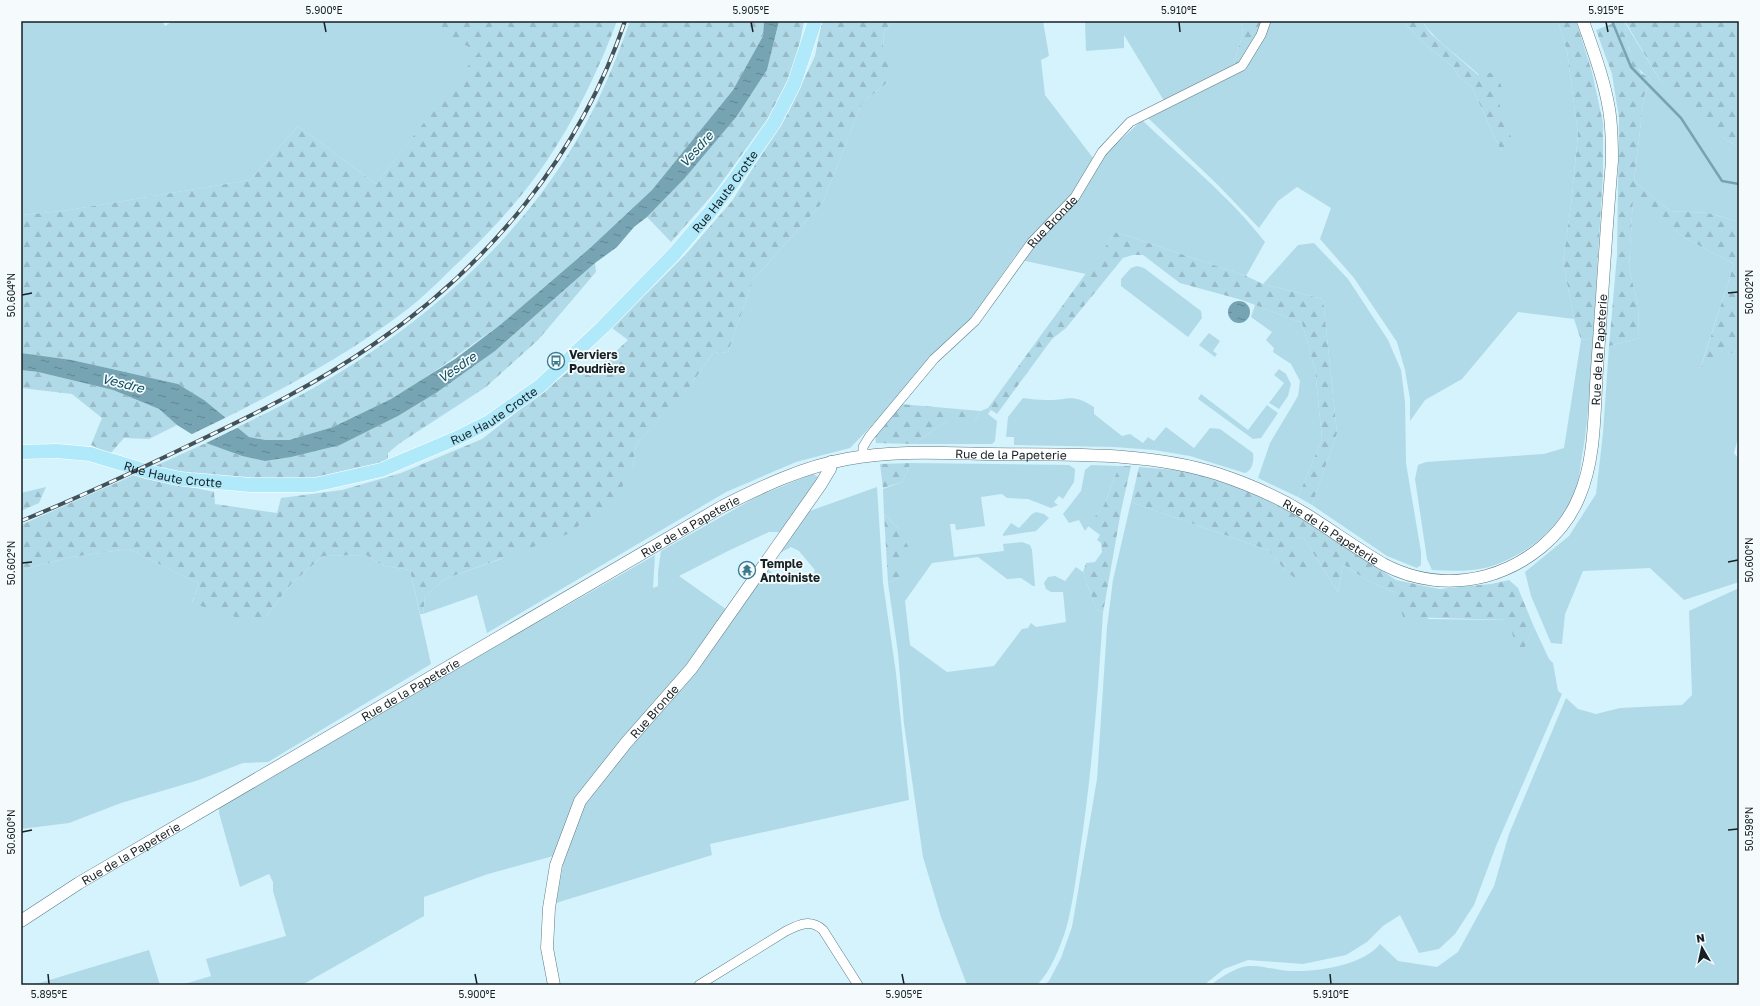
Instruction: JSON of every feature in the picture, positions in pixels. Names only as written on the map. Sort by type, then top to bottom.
[{"type":"main road","name":"Rue Haute Crotte","points":[[21,452],[57,451],[90,454],[149,472],[181,479],[251,485],[314,485],[381,470],[457,438],[489,422],[540,386],[604,327],[675,253],[734,182],[774,123],[794,84],[808,48],[816,21]]},
{"type":"main road","name":"Rue de la Papeterie","points":[[21,921],[54,898],[86,879],[723,506],[762,486],[804,470],[831,462],[863,456],[914,453],[1080,455],[1164,461],[1219,474],[1276,498],[1304,513],[1383,564],[1396,571],[1410,575],[1439,581],[1466,580],[1492,574],[1526,559],[1548,542],[1574,508],[1585,481],[1592,436],[1612,161],[1612,136],[1609,110],[1602,79],[1583,21]]},
{"type":"main road","name":"Rue Bronde","points":[[554,985],[547,948],[549,908],[556,865],[580,801],[626,743],[692,669],[821,484],[830,469],[831,462]]},
{"type":"street","name":"Rue Bronde","points":[[863,456],[863,447],[869,437],[934,359],[975,321],[1032,242],[1075,197],[1106,147],[1130,122],[1242,66],[1261,35],[1266,21]]},
{"type":"street","points":[[699,985],[800,923],[810,923],[823,930],[858,985]]},
{"type":"green space","points":[[21,21],[162,21],[165,26],[173,21],[428,21],[426,25],[480,52],[376,184],[298,126],[250,180],[63,211],[21,215]]},
{"type":"green space","points":[[428,21],[617,21],[608,45],[586,93],[546,162],[508,211],[482,239],[409,308],[343,354],[320,368],[225,418],[204,400],[178,384],[72,360],[21,353],[21,215],[63,211],[250,180],[298,126],[376,184],[479,52],[425,25]]},
{"type":"green space","points":[[630,21],[764,21],[763,36],[733,90],[652,190],[590,248],[500,325],[425,378],[391,399],[333,427],[289,440],[266,440],[249,437],[237,427],[289,402],[339,373],[388,341],[434,305],[477,266],[517,224],[552,178],[583,129],[609,76]]},
{"type":"green space","points":[[779,21],[804,21],[795,68],[772,113],[714,193],[671,242],[647,217],[685,178],[737,116],[767,70]]},
{"type":"green space","points":[[822,21],[893,21],[884,31],[883,48],[894,58],[889,81],[862,103],[823,202],[753,280],[728,352],[713,353],[690,386],[636,444],[633,468],[617,496],[568,534],[445,579],[425,596],[423,614],[420,614],[410,570],[384,566],[366,555],[323,556],[292,583],[266,616],[251,622],[192,603],[199,584],[129,549],[72,557],[21,570],[21,525],[134,475],[214,492],[215,504],[277,513],[281,498],[342,490],[401,473],[482,439],[578,364],[590,376],[628,340],[612,328],[686,254],[732,201],[788,113],[815,56]]},
{"type":"green space","points":[[893,21],[1043,21],[1049,56],[1041,60],[1045,95],[1093,158],[1071,197],[1015,256],[974,315],[940,348],[882,415],[850,448],[796,462],[726,492],[487,633],[477,595],[423,614],[425,596],[445,579],[501,559],[633,468],[636,444],[692,383],[713,353],[728,352],[753,280],[823,202],[862,103],[889,81],[883,48],[884,31]]},
{"type":"green space","points":[[1085,21],[1241,21],[1243,33],[1234,63],[1237,66],[1166,104],[1124,35],[1124,48],[1086,51]]},
{"type":"green space","points":[[1241,21],[1262,21],[1260,29],[1237,66],[1234,63],[1243,33]]},
{"type":"green space","points":[[1269,21],[1403,21],[1419,39],[1453,67],[1459,77],[1472,87],[1501,151],[1513,145],[1500,108],[1491,90],[1478,74],[1434,36],[1422,21],[1558,21],[1567,51],[1578,134],[1571,205],[1563,262],[1574,319],[1518,312],[1462,379],[1425,400],[1410,421],[1410,399],[1405,370],[1397,342],[1354,278],[1320,239],[1331,208],[1297,187],[1278,201],[1259,228],[1219,186],[1148,118],[1245,68]]},
{"type":"green space","points":[[1403,21],[1422,21],[1431,34],[1478,75],[1496,72],[1505,96],[1498,100],[1514,146],[1501,151],[1472,87],[1459,77],[1453,67],[1419,39]]},
{"type":"green space","points":[[1558,21],[1576,21],[1592,72],[1603,123],[1603,174],[1593,338],[1581,340],[1574,319],[1563,262],[1571,205],[1578,134],[1567,51]]},
{"type":"green space","points":[[1619,21],[1624,21],[1629,50],[1641,73],[1651,79],[1644,96],[1634,181],[1670,211],[1708,213],[1739,222],[1739,349],[1700,370],[1734,264],[1685,238],[1633,199],[1629,268],[1638,305],[1639,338],[1609,346],[1617,255],[1619,118],[1612,74],[1596,30]]},
{"type":"green space","points":[[1624,21],[1659,79],[1727,141],[1739,146],[1739,222],[1708,213],[1670,211],[1634,181],[1644,96],[1651,79],[1638,67],[1634,61],[1628,46]]},
{"type":"green space","points":[[1625,21],[1739,21],[1739,146],[1727,141],[1659,79]]},
{"type":"green space","points":[[1142,120],[1222,194],[1265,242],[1246,276],[1116,232],[1086,274],[1021,260],[1098,161]]},
{"type":"green space","points":[[1633,198],[1685,238],[1734,264],[1700,369],[1739,349],[1739,434],[1734,453],[1739,459],[1739,582],[1684,600],[1650,568],[1583,571],[1565,614],[1562,644],[1551,643],[1531,596],[1525,572],[1569,536],[1596,494],[1603,433],[1609,346],[1639,338],[1638,305],[1629,268]]},
{"type":"green space","points":[[1116,232],[1246,276],[1263,284],[1323,299],[1337,433],[1312,505],[1298,497],[1322,439],[1315,369],[1302,323],[1242,300],[1180,283],[1143,255],[1133,255],[1123,258],[1066,328],[1052,339],[997,414],[988,408]]},
{"type":"green space","points":[[1314,243],[1348,279],[1388,340],[1401,370],[1405,402],[1406,463],[1421,552],[1421,565],[1417,568],[1387,556],[1312,505],[1337,433],[1323,299],[1263,284],[1298,245]]},
{"type":"green space","points":[[595,263],[596,272],[538,340],[486,387],[400,443],[388,453],[388,461],[313,478],[264,479],[190,473],[153,467],[206,443],[242,456],[340,445],[398,416],[436,393],[495,351]]},
{"type":"green space","points":[[1137,266],[1144,268],[1201,311],[1202,318],[1188,337],[1121,286],[1121,279],[1131,268]]},
{"type":"green space","points":[[1255,305],[1302,323],[1315,369],[1322,439],[1298,497],[1258,478],[1270,443],[1298,396],[1300,381],[1291,364],[1273,352],[1274,348],[1266,340],[1272,332],[1251,317]]},
{"type":"green space","points":[[1209,333],[1220,341],[1213,351],[1217,354],[1215,357],[1199,345]]},
{"type":"green space","points":[[1593,338],[1588,416],[1584,447],[1576,489],[1562,516],[1542,538],[1517,555],[1503,562],[1475,570],[1432,570],[1427,559],[1415,479],[1418,465],[1426,462],[1544,454],[1564,448],[1581,340]]},
{"type":"green space","points":[[1279,369],[1286,374],[1291,384],[1288,396],[1279,409],[1269,403],[1284,383],[1274,375]]},
{"type":"green space","points":[[21,370],[38,372],[113,390],[159,409],[177,425],[149,439],[124,438],[110,454],[91,445],[102,418],[72,394],[21,388]]},
{"type":"green space","points":[[1201,394],[1248,430],[1267,405],[1278,413],[1261,438],[1253,439],[1198,399]]},
{"type":"green space","points":[[1023,398],[1054,400],[1075,398],[1086,402],[1094,407],[1094,414],[1122,436],[1130,434],[1143,443],[1148,437],[1154,441],[1166,427],[1194,448],[1210,428],[1220,429],[1253,453],[1252,464],[1250,470],[1245,473],[1190,456],[1154,450],[1114,447],[1014,445],[1014,437],[1006,437],[1008,417]]},
{"type":"green space","points":[[900,404],[981,411],[974,421],[947,421],[913,444],[876,443],[875,432]]},
{"type":"green space","points":[[988,408],[991,410],[988,414],[997,421],[995,441],[992,444],[913,444],[947,421],[974,421],[981,411]]},
{"type":"green space","points":[[911,463],[1069,465],[1075,469],[1074,482],[1063,499],[1059,496],[1054,502],[1058,505],[1051,508],[1028,499],[1007,498],[1002,494],[981,497],[985,526],[956,530],[955,524],[950,524],[954,557],[1004,551],[1003,544],[1022,542],[1030,545],[1032,550],[1035,586],[1021,578],[1007,579],[978,557],[932,563],[905,601],[910,645],[947,672],[994,666],[1022,629],[1028,628],[1031,623],[1036,627],[1066,622],[1063,592],[1051,592],[1046,589],[1044,583],[1048,577],[1055,576],[1065,581],[1076,567],[1083,572],[1096,609],[1103,613],[1091,762],[1072,900],[1066,929],[1058,951],[1047,973],[1037,985],[967,985],[941,917],[923,857],[904,724],[898,653],[888,583],[900,577],[899,529],[884,514],[883,489],[902,482]]},
{"type":"green space","points":[[911,463],[902,482],[883,488],[880,464]]},
{"type":"green space","points":[[1091,465],[1119,466],[1104,505],[1085,531],[1079,520],[1069,523],[1063,514],[1081,491],[1085,470]]},
{"type":"green space","points":[[1119,466],[1131,466],[1121,511],[1103,613],[1096,609],[1083,572],[1086,563],[1095,562],[1102,552],[1101,543],[1097,540],[1100,535],[1088,526],[1104,505]]},
{"type":"green space","points":[[1139,467],[1189,471],[1247,490],[1304,518],[1396,580],[1439,589],[1491,584],[1509,580],[1518,588],[1534,627],[1519,660],[1509,620],[1403,617],[1396,593],[1368,581],[1343,564],[1338,592],[1303,537],[1296,539],[1313,572],[1295,578],[1285,570],[1268,550],[1131,502]]},
{"type":"green space","points":[[813,474],[820,478],[784,532],[769,532],[679,576],[730,612],[589,785],[557,855],[488,874],[424,897],[424,916],[302,985],[181,985],[211,976],[206,959],[286,936],[273,891],[273,882],[269,874],[240,887],[219,813],[219,807],[655,555],[653,588],[658,586],[661,551],[758,496]]},
{"type":"green space","points":[[46,487],[39,503],[21,511],[21,493]]},
{"type":"green space","points":[[877,487],[883,583],[896,673],[909,800],[710,844],[712,855],[556,903],[568,838],[584,806],[768,568],[779,582],[791,585],[804,584],[812,578],[815,570],[799,551],[791,547],[782,552],[779,550],[804,513]]},
{"type":"green space","points":[[1131,502],[1268,550],[1285,570],[1295,539],[1303,537],[1338,592],[1343,564],[1368,581],[1396,593],[1429,619],[1510,620],[1519,659],[1534,627],[1549,659],[1553,663],[1558,691],[1562,694],[1496,846],[1474,905],[1455,934],[1439,949],[1419,953],[1400,915],[1383,926],[1367,942],[1346,955],[1303,964],[1248,960],[1224,969],[1204,985],[1044,985],[1049,981],[1061,958],[1072,927],[1097,779],[1107,627],[1113,580]]},
{"type":"green space","points":[[1036,512],[1044,514],[1049,518],[1036,531],[1003,536],[1011,523],[1019,528],[1032,514]]},
{"type":"green space","points":[[884,514],[899,529],[910,550],[900,577],[888,583]]},
{"type":"green space","points":[[129,549],[199,584],[192,602],[266,616],[292,583],[323,556],[366,555],[384,566],[410,570],[431,664],[268,762],[243,763],[199,780],[121,803],[69,823],[21,829],[21,570],[72,557]]},
{"type":"green space","points":[[1739,588],[1739,985],[1211,985],[1229,973],[1245,967],[1254,966],[1286,971],[1302,971],[1339,966],[1363,957],[1373,951],[1380,944],[1398,961],[1437,967],[1458,952],[1494,886],[1509,834],[1566,698],[1578,709],[1596,714],[1620,708],[1682,705],[1692,695],[1689,611]]},
{"type":"green space","points":[[149,950],[160,985],[33,985]]},
{"type":"water","name":"Vesdre","points":[[764,21],[779,21],[767,70],[737,116],[685,178],[647,217],[634,227],[617,247],[595,263],[495,351],[436,393],[398,416],[340,445],[291,457],[265,461],[242,456],[206,443],[177,425],[159,409],[113,390],[38,372],[21,370],[21,353],[72,360],[178,384],[204,400],[249,437],[266,440],[289,440],[333,427],[391,399],[455,359],[500,325],[590,248],[652,190],[733,90],[763,36]]},
{"type":"water","points":[[1239,301],[1247,304],[1250,312],[1247,320],[1239,323],[1231,320],[1228,312],[1231,304]]},
{"type":"pier","points":[[227,417],[239,427],[204,444],[190,435]]},
{"type":"waterway","points":[[1612,21],[1631,67],[1681,118],[1722,181],[1739,184]]},
{"type":"railway","points":[[21,521],[131,473],[287,397],[353,358],[416,313],[456,279],[492,242],[526,203],[557,161],[583,116],[606,70],[625,21]]},
{"type":"place","name":"Verviers Poudrière","points":[[556,361]]},
{"type":"place","name":"Temple Antoiniste","points":[[747,570]]}]
